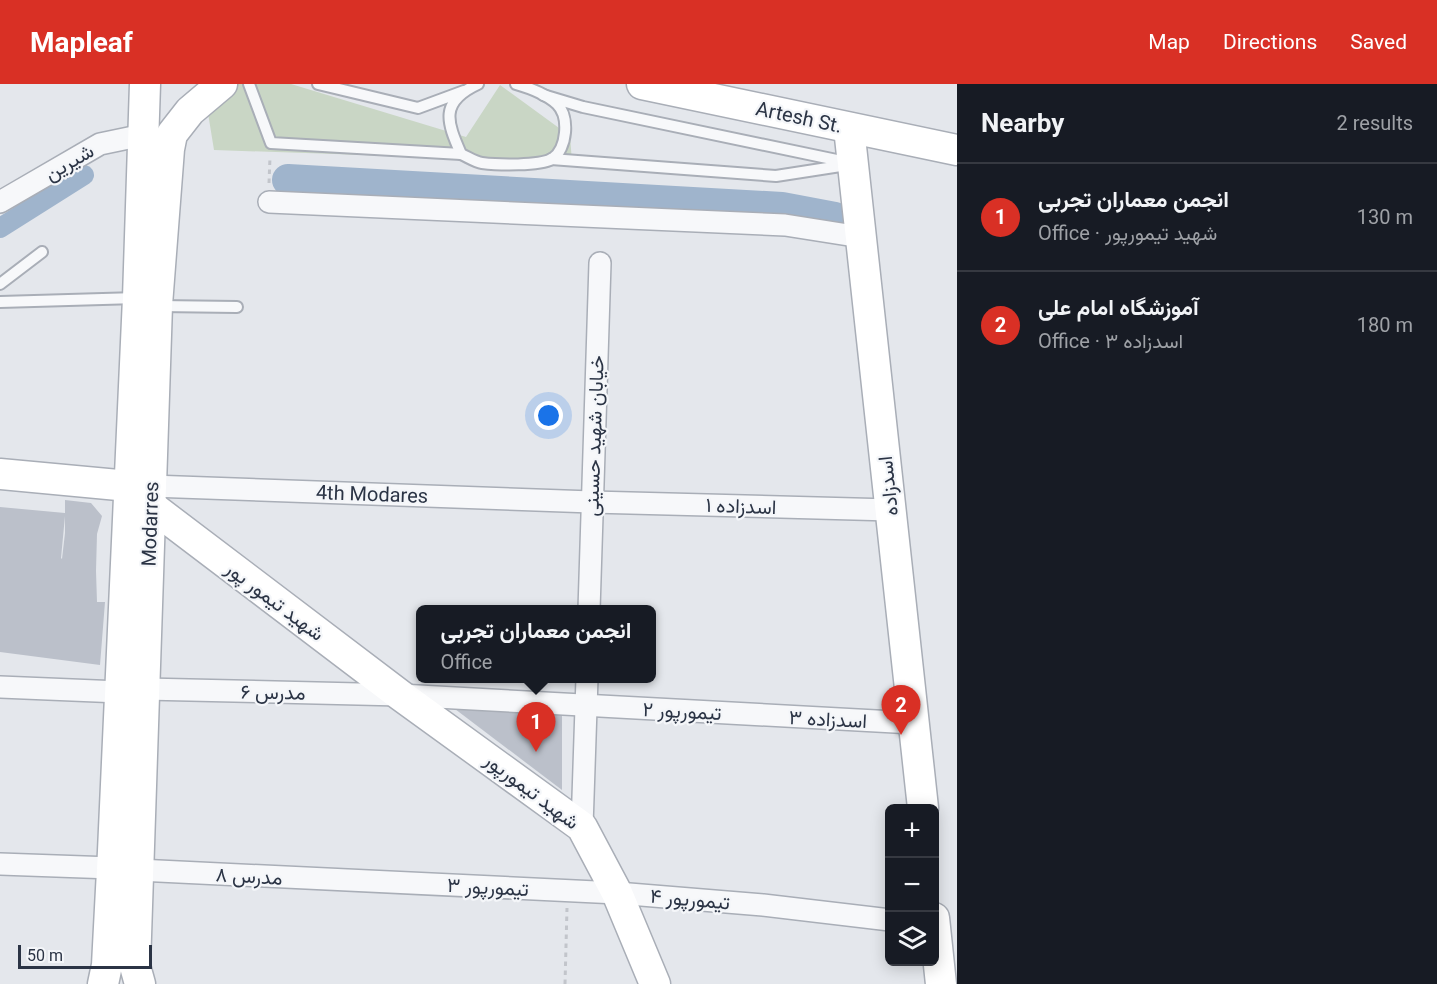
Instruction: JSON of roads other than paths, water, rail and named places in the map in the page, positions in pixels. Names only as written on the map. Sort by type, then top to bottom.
[{"type":"street","name":"Modarres","points":[[140,984],[135,966],[125,869],[132,690],[144,493],[148,302],[143,135],[145,84]]},
{"type":"street","name":"Modarres","points":[[148,302],[172,134],[190,111],[222,84]]},
{"type":"street","name":"Artesh St.","points":[[642,84],[957,150]]},
{"type":"street","name":"اسدزاده","points":[[849,128],[923,804]]},
{"type":"street","name":"شیرین","points":[[0,202],[100,144],[143,135]]},
{"type":"street","points":[[269,202],[785,225],[861,237]]},
{"type":"street","name":"خیابان شهید حسینی","points":[[589,605],[600,263]]},
{"type":"street","points":[[0,474],[144,493]]},
{"type":"street","name":"4th Modares","points":[[144,493],[592,502]]},
{"type":"street","name":"شهید تیمور پور","points":[[144,493],[400,695]]},
{"type":"street","name":"اسدزاده ۱","points":[[592,502],[891,510]]},
{"type":"street","points":[[582,827],[587,683]]},
{"type":"street","name":"مدرس ۶","points":[[0,687],[400,695],[586,705]]},
{"type":"street","name":"شهید تیمورپور","points":[[400,695],[582,827],[618,893],[655,984]]},
{"type":"street","name":"تیمورپور ۲","points":[[586,705],[742,714]]},
{"type":"street","name":"اسدزاده ۳","points":[[742,714],[913,723]]},
{"type":"street","name":"مدرس ۸","points":[[0,864],[359,881]]},
{"type":"street","name":"Modarres","points":[[104,984],[125,869]]},
{"type":"street","name":"تیمورپور ۳","points":[[359,881],[618,893]]},
{"type":"street","name":"تیمورپور ۴","points":[[618,893],[762,905],[885,919]]},
{"type":"street","points":[[939,959],[942,984]]},
{"type":"lane","points":[[249,84],[270,143],[461,154],[481,163],[522,165],[551,159],[776,176],[854,164]]},
{"type":"lane","points":[[318,84],[418,108],[478,84]]},
{"type":"lane","points":[[516,84],[543,95],[559,106],[564,118],[565,140],[562,148],[551,159]]},
{"type":"lane","points":[[461,154],[448,125],[450,110],[464,91]]},
{"type":"lane","points":[[543,95],[583,107],[854,164]]},
{"type":"lane","points":[[0,284],[42,252]]},
{"type":"lane","points":[[0,302],[148,302],[237,307]]},
{"type":"waterway","points":[[0,228],[84,175]]},
{"type":"waterway","points":[[288,180],[782,208],[835,218]]},
{"type":"place","name":"آموزشگاه امام علی","points":[[901,735]]},
{"type":"place","name":"انجمن معماران تجربی","points":[[536,752]]}]
